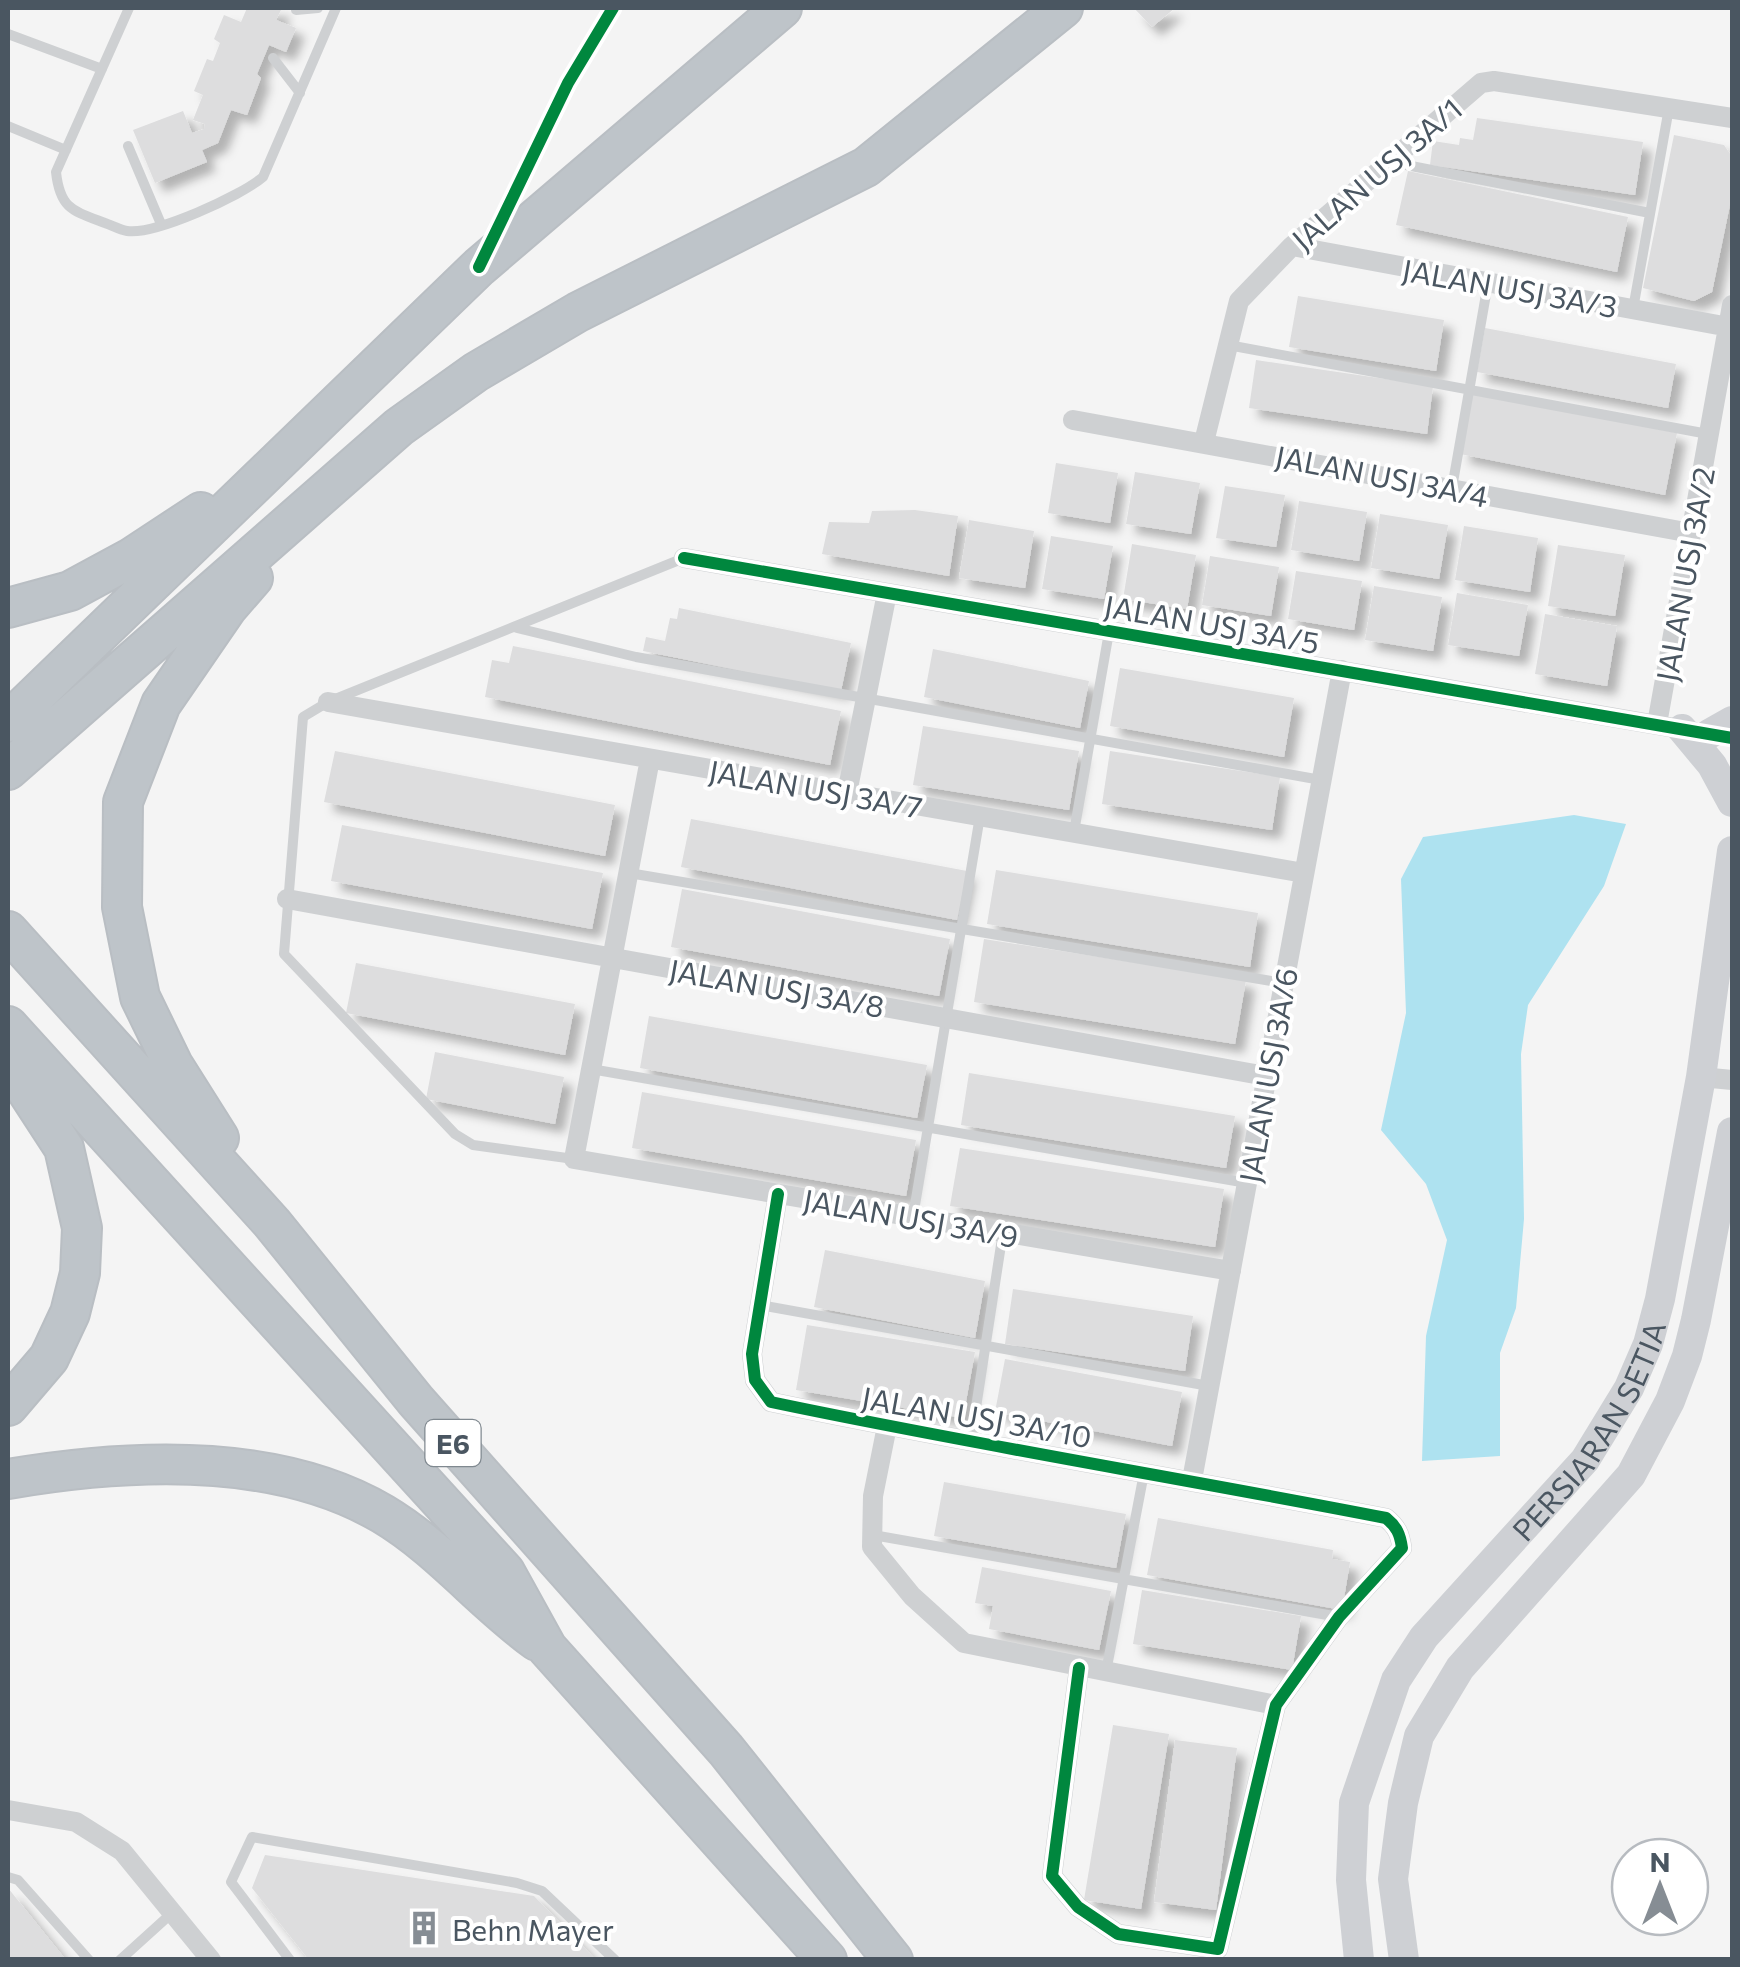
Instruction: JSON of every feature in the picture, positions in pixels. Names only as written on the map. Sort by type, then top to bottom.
[{"type":"highway","points":[[8,722],[479,267],[782,8]]},
{"type":"highway","points":[[8,770],[398,427],[476,372],[578,312],[866,167],[1062,8]]},
{"type":"highway","points":[[8,608],[70,591],[131,558],[292,448]]},
{"type":"highway","points":[[272,1224],[173,1065],[140,997],[122,907],[123,802],[161,704],[227,608],[327,487]]},
{"type":"highway","name":"E6","points":[[8,932],[272,1224],[416,1402],[726,1750],[893,1960]]},
{"type":"highway","name":"E6","points":[[8,1026],[506,1572],[547,1648],[827,1960]]},
{"type":"highway","points":[[8,1062],[64,1148],[82,1228],[80,1273],[70,1314],[49,1358],[8,1406]]},
{"type":"highway","points":[[8,1478],[67,1469],[208,1466],[263,1470],[314,1483],[382,1514],[437,1554],[506,1618],[547,1648]]},
{"type":"main road","points":[[1702,729],[1712,765],[1732,802]]},
{"type":"main road","name":"PERSIARAN SETIA","points":[[1359,1960],[1351,1880],[1354,1802],[1396,1680],[1424,1638],[1585,1460],[1629,1388],[1648,1344],[1702,1078],[1732,852]]},
{"type":"main road","name":"PERSIARAN SETIA","points":[[1404,1960],[1393,1880],[1402,1803],[1418,1736],[1460,1668],[1631,1475],[1670,1401],[1687,1356],[1732,1146]]},
{"type":"street","name":"JALAN USJ 3A/1","points":[[1204,442],[1239,301],[1292,246],[1481,82],[1494,80],[1732,118]]},
{"type":"street","name":"JALAN USJ 3A/3","points":[[1292,246],[1728,327]]},
{"type":"street","name":"JALAN USJ 3A/2","points":[[1702,729],[1691,533],[1732,305]]},
{"type":"street","name":"JALAN USJ 3A/4","points":[[1073,420],[1691,533]]},
{"type":"street","name":"JALAN USJ 3A/5","points":[[684,558],[1702,729]]},
{"type":"street","points":[[847,793],[887,593]]},
{"type":"street","name":"JALAN USJ 3A/6","points":[[1192,1480],[1342,670]]},
{"type":"street","name":"JALAN USJ 3A/7","points":[[328,702],[1304,873]]},
{"type":"street","points":[[574,1160],[650,759]]},
{"type":"street","name":"JALAN USJ 3A/8","points":[[287,899],[1266,1076]]},
{"type":"street","points":[[1702,1078],[1732,1080]]},
{"type":"street","name":"JALAN USJ 3A/9","points":[[574,1160],[1230,1271]]},
{"type":"street","name":"JALAN USJ 3A/10","points":[[778,1194],[752,1354],[754,1380],[770,1402],[1386,1518],[1396,1526],[1402,1548],[1339,1617]]},
{"type":"street","points":[[887,1426],[873,1496],[872,1547],[912,1596],[964,1643],[1276,1705]]},
{"type":"street","points":[[1079,1668],[1052,1876],[1078,1907],[1118,1934],[1218,1949],[1276,1705],[1339,1617]]},
{"type":"street","points":[[8,1810],[76,1822],[122,1851],[211,1960]]},
{"type":"lane","points":[[130,8],[56,172],[58,193],[71,210],[128,232],[222,203],[263,177],[336,8]]},
{"type":"lane","points":[[296,10],[318,8]]},
{"type":"lane","points":[[8,34],[102,69]]},
{"type":"lane","points":[[273,58],[300,93]]},
{"type":"lane","points":[[1633,310],[1669,108]]},
{"type":"lane","points":[[8,126],[66,150]]},
{"type":"lane","points":[[128,146],[160,224]]},
{"type":"lane","points":[[1388,161],[1650,214]]},
{"type":"lane","points":[[1452,488],[1488,283]]},
{"type":"lane","points":[[1227,345],[1709,434]]},
{"type":"lane","points":[[287,899],[302,718],[328,702],[684,558]]},
{"type":"lane","points":[[514,628],[636,656],[1321,780]]},
{"type":"lane","points":[[1074,833],[1109,631]]},
{"type":"lane","points":[[913,1217],[980,816]]},
{"type":"lane","points":[[628,873],[1284,983]]},
{"type":"lane","name":"JALAN USJ 3A/9","points":[[287,899],[284,954],[436,1116],[473,1145],[574,1160]]},
{"type":"lane","points":[[591,1070],[1247,1183]]},
{"type":"lane","points":[[971,1440],[1003,1232]]},
{"type":"lane","points":[[760,1305],[1210,1386]]},
{"type":"lane","points":[[1106,1672],[1145,1472]]},
{"type":"lane","points":[[872,1534],[1339,1617]]},
{"type":"lane","points":[[290,1960],[230,1882],[252,1836],[517,1882],[542,1891],[614,1960]]},
{"type":"lane","points":[[8,1877],[18,1880],[89,1960]]},
{"type":"lane","points":[[120,1960],[174,1911]]},
{"type":"water","points":[[1574,815],[1626,824],[1604,886],[1528,1005],[1521,1054],[1524,1219],[1516,1308],[1500,1353],[1500,1456],[1422,1461],[1426,1336],[1447,1240],[1426,1184],[1381,1130],[1406,1013],[1401,879],[1423,837]]},
{"type":"building","points":[[247,8],[282,8],[276,20],[296,28],[286,52],[269,45],[247,115],[231,110],[218,143],[202,150],[207,162],[155,183],[133,130],[183,111],[192,133],[204,129],[205,124],[193,120],[203,95],[194,91],[207,59],[213,61],[220,43],[214,39],[224,15],[241,22]]},
{"type":"building","points":[[1134,8],[1175,8],[1152,27]]},
{"type":"building","points":[[1477,118],[1643,142],[1635,195],[1430,165],[1433,141],[1459,145],[1460,138],[1473,140]]},
{"type":"building","points":[[1674,135],[1724,145],[1732,157],[1732,195],[1712,292],[1694,301],[1643,288]]},
{"type":"building","points":[[1408,171],[1628,217],[1617,272],[1396,225]]},
{"type":"building","points":[[1298,296],[1444,320],[1436,371],[1289,347]]},
{"type":"building","points":[[1485,328],[1676,364],[1668,408],[1477,372]]},
{"type":"building","points":[[1256,360],[1433,386],[1427,434],[1249,408]]},
{"type":"building","points":[[1472,393],[1677,433],[1665,495],[1460,454]]},
{"type":"building","points":[[1056,463],[1118,473],[1110,523],[1048,513]]},
{"type":"building","points":[[1135,472],[1200,483],[1191,534],[1126,524]]},
{"type":"building","points":[[1225,486],[1285,495],[1276,547],[1216,538]]},
{"type":"building","points":[[1299,501],[1367,512],[1359,561],[1291,550]]},
{"type":"building","points":[[915,510],[958,516],[949,576],[822,554],[829,522],[869,523],[872,511]]},
{"type":"building","points":[[1380,514],[1448,525],[1439,579],[1371,568]]},
{"type":"building","points":[[969,520],[1034,531],[1025,588],[959,578]]},
{"type":"building","points":[[1464,526],[1538,538],[1530,592],[1455,580]]},
{"type":"building","points":[[1051,536],[1113,546],[1104,599],[1042,589]]},
{"type":"building","points":[[1132,544],[1196,555],[1187,609],[1123,599]]},
{"type":"building","points":[[1558,545],[1625,555],[1615,616],[1548,606]]},
{"type":"building","points":[[1210,556],[1279,567],[1271,616],[1202,605]]},
{"type":"building","points":[[1296,571],[1362,581],[1354,630],[1288,619]]},
{"type":"building","points":[[1374,586],[1442,597],[1433,651],[1365,640]]},
{"type":"building","points":[[1457,593],[1528,605],[1519,656],[1448,645]]},
{"type":"building","points":[[679,608],[851,643],[841,691],[643,651],[646,637],[665,641],[670,618],[677,619]]},
{"type":"building","points":[[1545,614],[1617,626],[1607,686],[1535,674]]},
{"type":"building","points":[[513,646],[841,711],[830,765],[485,697],[492,660],[509,663]]},
{"type":"building","points":[[933,649],[1089,681],[1080,728],[924,697]]},
{"type":"building","points":[[1120,668],[1294,698],[1284,757],[1110,726]]},
{"type":"building","points":[[923,726],[1079,751],[1069,810],[913,785]]},
{"type":"building","points":[[335,751],[615,805],[605,856],[324,802]]},
{"type":"building","points":[[1110,751],[1280,777],[1272,830],[1102,804]]},
{"type":"building","points":[[691,819],[967,871],[957,920],[681,867]]},
{"type":"building","points":[[342,825],[603,873],[592,929],[331,881]]},
{"type":"building","points":[[996,870],[1258,913],[1250,967],[987,924]]},
{"type":"building","points":[[682,889],[950,939],[939,996],[671,947]]},
{"type":"building","points":[[984,939],[1246,980],[1235,1044],[974,1002]]},
{"type":"building","points":[[356,963],[575,1004],[565,1055],[346,1013]]},
{"type":"building","points":[[649,1016],[927,1065],[917,1118],[640,1068]]},
{"type":"building","points":[[435,1052],[564,1077],[555,1124],[426,1099]]},
{"type":"building","points":[[969,1073],[1235,1116],[1226,1168],[961,1125]]},
{"type":"building","points":[[642,1092],[916,1140],[906,1196],[632,1148]]},
{"type":"building","points":[[960,1148],[1224,1189],[1215,1247],[950,1206]]},
{"type":"building","points":[[825,1250],[985,1281],[975,1338],[814,1307]]},
{"type":"building","points":[[1013,1289],[1193,1316],[1185,1371],[1005,1344]]},
{"type":"building","points":[[807,1325],[975,1352],[963,1418],[796,1390]]},
{"type":"building","points":[[1005,1359],[1182,1392],[1172,1446],[995,1412]]},
{"type":"building","points":[[944,1482],[1126,1514],[1116,1568],[934,1536]]},
{"type":"building","points":[[1158,1518],[1333,1550],[1332,1559],[1350,1562],[1342,1610],[1147,1575]]},
{"type":"building","points":[[982,1567],[1111,1591],[1099,1650],[989,1629],[993,1606],[975,1603]]},
{"type":"building","points":[[1142,1590],[1301,1616],[1292,1670],[1133,1644]]},
{"type":"building","points":[[1113,1725],[1169,1734],[1141,1909],[1084,1900]]},
{"type":"building","points":[[1175,1740],[1237,1748],[1216,1910],[1154,1902]]},
{"type":"building","name":"Behn Mayer","points":[[265,1855],[534,1896],[596,1960],[309,1960],[252,1888]]},
{"type":"building","points":[[8,1888],[66,1960],[8,1960]]},
{"type":"cycle path","points":[[479,267],[568,83],[613,8]]},
{"type":"cycle path","points":[[684,558],[1732,738]]},
{"type":"cycle path","points":[[778,1194],[752,1354],[755,1380],[771,1402],[1386,1518],[1399,1535],[1402,1548],[1339,1617],[1276,1705],[1218,1949],[1118,1934],[1078,1907],[1052,1876],[1079,1668]]},
{"type":"place","name":"Behn Mayer","points":[[424,1928]]}]
